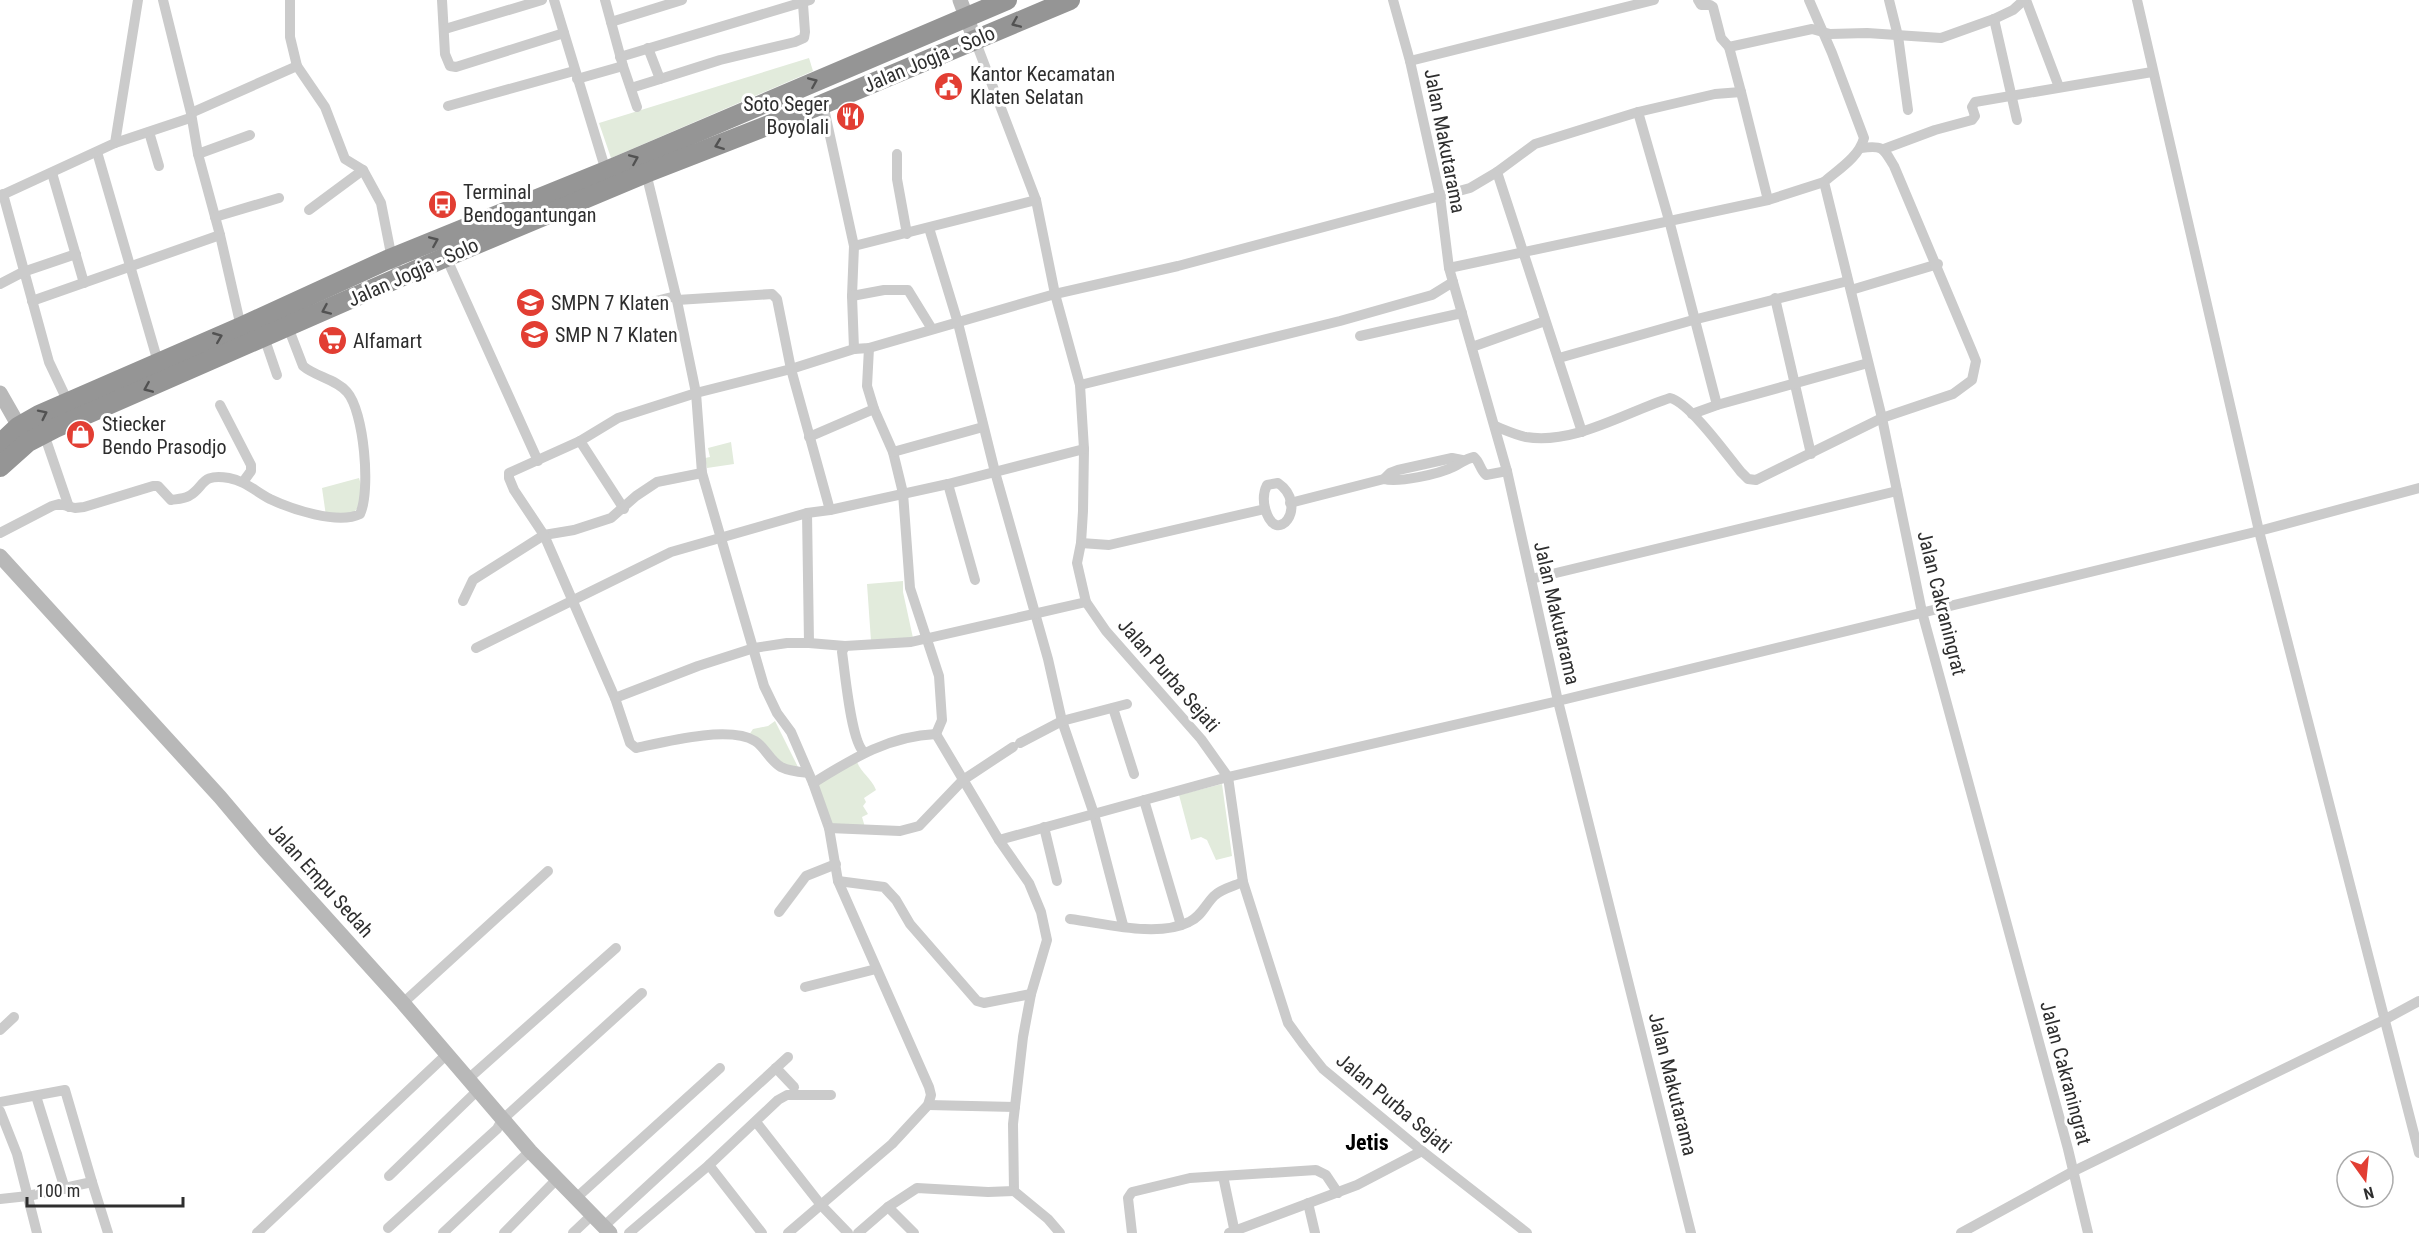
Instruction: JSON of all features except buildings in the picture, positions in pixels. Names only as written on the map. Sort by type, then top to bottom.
[{"type":"highway","name":"Jalan Jogja - Solo","points":[[0,444],[30,434],[288,327],[446,257],[481,232],[606,171],[963,8],[1007,0]]},
{"type":"highway","name":"Jalan Jogja - Solo","points":[[0,467],[30,434],[68,402],[392,259],[481,232],[646,173],[823,104],[1070,0]]},
{"type":"street","points":[[115,143],[138,0]]},
{"type":"street","points":[[163,0],[241,327]]},
{"type":"street","points":[[290,0],[291,37],[297,66],[325,107],[345,159],[363,170],[381,203],[392,259],[401,277]]},
{"type":"street","points":[[442,0],[446,62],[450,66],[456,67],[564,33]]},
{"type":"street","points":[[445,28],[542,0]]},
{"type":"street","points":[[554,0],[606,171]]},
{"type":"street","points":[[605,0],[621,62],[636,107]]},
{"type":"street","points":[[611,22],[682,0]]},
{"type":"street","name":"Jalan Makutarama","points":[[1393,0],[1410,61],[1440,196],[1449,268],[1507,471],[1558,701],[1691,1233]]},
{"type":"street","points":[[1410,61],[1654,0]]},
{"type":"street","points":[[1698,0],[1701,5],[1713,7],[1721,38],[1729,47],[1768,200]]},
{"type":"street","points":[[1449,268],[1768,200],[1824,182],[1861,148],[1864,138],[1832,52],[1821,32],[1809,0]]},
{"type":"street","points":[[1889,0],[1898,36],[1908,111]]},
{"type":"street","points":[[2006,0],[2009,12]]},
{"type":"street","points":[[1729,47],[1807,30],[1941,38],[1994,19],[2009,12],[2025,0],[2059,87]]},
{"type":"street","points":[[2137,0],[2259,531],[2419,1153]]},
{"type":"street","points":[[448,106],[621,62],[648,48],[806,2],[804,38],[631,88]]},
{"type":"street","points":[[963,8],[975,40]]},
{"type":"street","points":[[1994,19],[2017,120]]},
{"type":"street","name":"Jalan Purba Sejati","points":[[975,40],[1036,200],[1055,294],[1080,385],[1084,449],[1081,543],[1077,563],[1086,602],[1106,631],[1201,739],[1228,777],[1243,882],[1288,1023],[1323,1070],[1527,1233]]},
{"type":"street","points":[[648,48],[660,79]]},
{"type":"street","points":[[68,402],[49,362],[2,195],[115,143],[191,116],[297,66]]},
{"type":"street","points":[[1884,149],[1935,130],[1972,120],[1975,116],[1972,107],[1975,102],[2152,72]]},
{"type":"street","points":[[936,734],[920,735],[864,752],[810,778],[781,767],[753,740],[744,737],[700,735],[636,748],[630,743],[615,698],[544,536],[514,490],[509,478],[510,473],[580,441],[618,418],[696,393],[958,323],[1055,294],[1178,266],[1470,188],[1497,172],[1535,144],[1638,112],[1715,94],[1741,92]]},
{"type":"street","points":[[823,104],[860,245],[852,296],[867,386],[874,409],[893,452],[902,493],[910,588],[919,640],[939,676],[942,720],[936,734]]},
{"type":"street","points":[[1638,112],[1669,220],[1693,320],[1717,405]]},
{"type":"street","points":[[149,132],[159,166]]},
{"type":"street","points":[[198,154],[250,135]]},
{"type":"street","points":[[1495,426],[1525,437],[1542,438],[1582,432],[1670,398],[1677,400],[1692,414],[1748,479],[1756,480],[1882,418],[1953,394],[1972,380],[1976,362],[1938,264],[1894,166],[1884,149],[1878,146],[1861,148]]},
{"type":"street","points":[[97,152],[158,362]]},
{"type":"street","points":[[897,154],[897,179],[907,234]]},
{"type":"street","points":[[309,210],[363,170]]},
{"type":"street","points":[[1497,172],[1582,432]]},
{"type":"street","points":[[52,173],[84,283]]},
{"type":"street","points":[[646,173],[677,298],[696,393],[702,473],[764,686],[777,713],[791,732],[810,778],[829,828],[838,881],[931,1095],[928,1105],[884,1152],[788,1233]]},
{"type":"street","name":"Jalan Cakraningrat","points":[[1824,182],[1882,418],[1922,612],[2074,1171],[2088,1233]]},
{"type":"street","points":[[215,217],[279,198]]},
{"type":"street","points":[[860,245],[1036,200]]},
{"type":"street","points":[[929,228],[958,323],[995,472],[1036,613],[1062,721],[1094,814],[1123,925]]},
{"type":"street","points":[[32,301],[220,235]]},
{"type":"street","points":[[0,284],[23,272],[76,254]]},
{"type":"street","points":[[446,257],[538,461]]},
{"type":"street","points":[[1559,358],[1775,298],[1849,285],[1938,264]]},
{"type":"street","points":[[1080,385],[1340,321],[1432,295],[1453,282]]},
{"type":"street","points":[[852,296],[884,290],[908,290],[932,329]]},
{"type":"street","points":[[631,307],[677,298],[772,294],[777,299],[791,369],[830,510]]},
{"type":"street","points":[[1775,298],[1811,454]]},
{"type":"street","points":[[1360,336],[1462,313]]},
{"type":"street","points":[[1472,347],[1545,321]]},
{"type":"street","points":[[0,533],[59,504],[84,507],[153,486],[158,486],[171,500],[191,495],[204,480],[226,477],[243,482],[268,498],[305,511],[335,518],[351,518],[362,511],[364,499],[363,435],[355,404],[338,384],[303,366],[288,327]]},
{"type":"street","points":[[264,337],[277,375]]},
{"type":"street","points":[[1692,414],[1868,363]]},
{"type":"street","points":[[0,393],[30,434],[69,507]]},
{"type":"street","points":[[220,405],[251,465],[251,471],[243,482]]},
{"type":"street","points":[[809,437],[874,409]]},
{"type":"street","points":[[893,452],[983,427]]},
{"type":"street","points":[[580,441],[624,508]]},
{"type":"street","points":[[476,648],[671,552],[807,513],[948,484],[1084,449]]},
{"type":"street","points":[[1290,502],[1384,479],[1390,473],[1398,470],[1429,469],[1452,458],[1478,460],[1482,472],[1486,475],[1507,471]]},
{"type":"street","points":[[463,601],[473,580],[544,536],[574,530],[611,518],[636,496],[657,482],[702,473]]},
{"type":"street","points":[[1278,483],[1285,488],[1290,502],[1290,518],[1286,524],[1278,525],[1271,522],[1265,509],[1263,496],[1265,488],[1278,483]]},
{"type":"street","points":[[948,484],[975,580]]},
{"type":"street","points":[[1002,839],[1228,777],[1558,701],[2259,531],[2419,488]]},
{"type":"street","points":[[1531,579],[1897,491]]},
{"type":"street","points":[[1081,543],[1109,545],[1265,509]]},
{"type":"street","points":[[807,513],[809,643]]},
{"type":"street","name":"Jalan Empu Sedah","points":[[0,555],[220,797],[403,1003],[502,1120],[556,1180],[601,1225]]},
{"type":"street","points":[[615,698],[698,666],[754,648],[809,643],[845,646],[919,640],[1086,602]]},
{"type":"street","points":[[845,646],[842,652],[850,707],[858,747],[864,752]]},
{"type":"street","points":[[829,828],[909,830],[919,826],[963,780],[1016,745],[1062,721],[1126,704]]},
{"type":"street","points":[[1113,708],[1134,774]]},
{"type":"street","points":[[936,734],[1029,883],[1041,912],[1047,940],[1031,994],[1023,1037],[1013,1124],[1014,1191]]},
{"type":"street","points":[[1144,800],[1181,925]]},
{"type":"street","points":[[1044,827],[1057,881]]},
{"type":"street","points":[[779,912],[806,876],[836,864]]},
{"type":"street","points":[[403,1003],[548,871]]},
{"type":"street","points":[[838,881],[884,887],[896,900],[916,930],[977,1001],[984,1003],[1031,994]]},
{"type":"street","points":[[1070,919],[1161,929],[1181,925],[1190,922],[1200,914],[1219,892],[1243,882]]},
{"type":"street","points":[[389,1176],[472,1085],[616,948]]},
{"type":"street","points":[[805,987],[876,969]]},
{"type":"street","points":[[388,1228],[497,1129],[502,1120],[642,993]]},
{"type":"street","points":[[1961,1233],[2074,1171],[2419,1001]]},
{"type":"street","points":[[0,1030],[14,1017]]},
{"type":"street","points":[[257,1233],[446,1056]]},
{"type":"street","points":[[573,1233],[601,1225],[789,1057]]},
{"type":"street","points":[[576,1200],[720,1068]]},
{"type":"street","points":[[777,1068],[794,1087]]},
{"type":"street","points":[[0,1102],[65,1090],[108,1233]]},
{"type":"street","points":[[629,1233],[709,1165],[782,1097],[831,1095]]},
{"type":"street","points":[[36,1096],[65,1189]]},
{"type":"street","points":[[928,1105],[1015,1107]]},
{"type":"street","points":[[0,1111],[17,1154],[37,1233]]},
{"type":"street","points":[[756,1122],[821,1205],[848,1233]]},
{"type":"street","points":[[443,1233],[530,1151]]},
{"type":"street","points":[[1223,1176],[1233,1232],[1338,1193],[1422,1151]]},
{"type":"street","points":[[709,1165],[762,1233]]},
{"type":"street","points":[[1132,1233],[1128,1198],[1132,1192],[1190,1178],[1316,1170],[1326,1175],[1338,1193]]},
{"type":"street","points":[[504,1233],[556,1180]]},
{"type":"street","points":[[0,1199],[28,1196],[92,1182]]},
{"type":"street","points":[[858,1233],[912,1190],[1014,1191],[1048,1219],[1060,1233]]},
{"type":"street","points":[[1308,1203],[1315,1233]]},
{"type":"street","points":[[888,1207],[914,1233]]},
{"type":"green space","points":[[809,58],[813,71],[611,158],[599,123]]},
{"type":"green space","points":[[731,442],[734,464],[707,468],[705,458],[710,457],[708,448]]},
{"type":"green space","points":[[359,478],[362,501],[357,509],[347,518],[326,516],[322,488]]},
{"type":"green space","points":[[903,581],[903,592],[913,638],[871,641],[867,584]]},
{"type":"green space","points":[[775,721],[799,769],[771,763],[747,738],[753,729],[768,726]]},
{"type":"green space","points":[[856,759],[876,790],[864,798],[866,802],[863,806],[868,814],[862,817],[865,827],[831,826],[815,784]]},
{"type":"green space","points":[[1222,784],[1232,856],[1216,860],[1207,840],[1201,837],[1191,840],[1179,795]]},
{"type":"place","name":"Kantor Kecamatan Klaten Selatan","points":[[949,86]]},
{"type":"place","name":"Soto Seger Boyolali","points":[[850,116]]},
{"type":"place","name":"Terminal Bendogantungan","points":[[442,204]]},
{"type":"place","name":"SMPN 7 Klaten","points":[[530,303]]},
{"type":"place","name":"SMP N 7 Klaten","points":[[534,335]]},
{"type":"place","name":"Alfamart","points":[[332,341]]},
{"type":"place","name":"Stiecker Bendo Prasodjo","points":[[81,435]]},
{"type":"district","name":"Jetis","points":[[1367,1142]]}]
